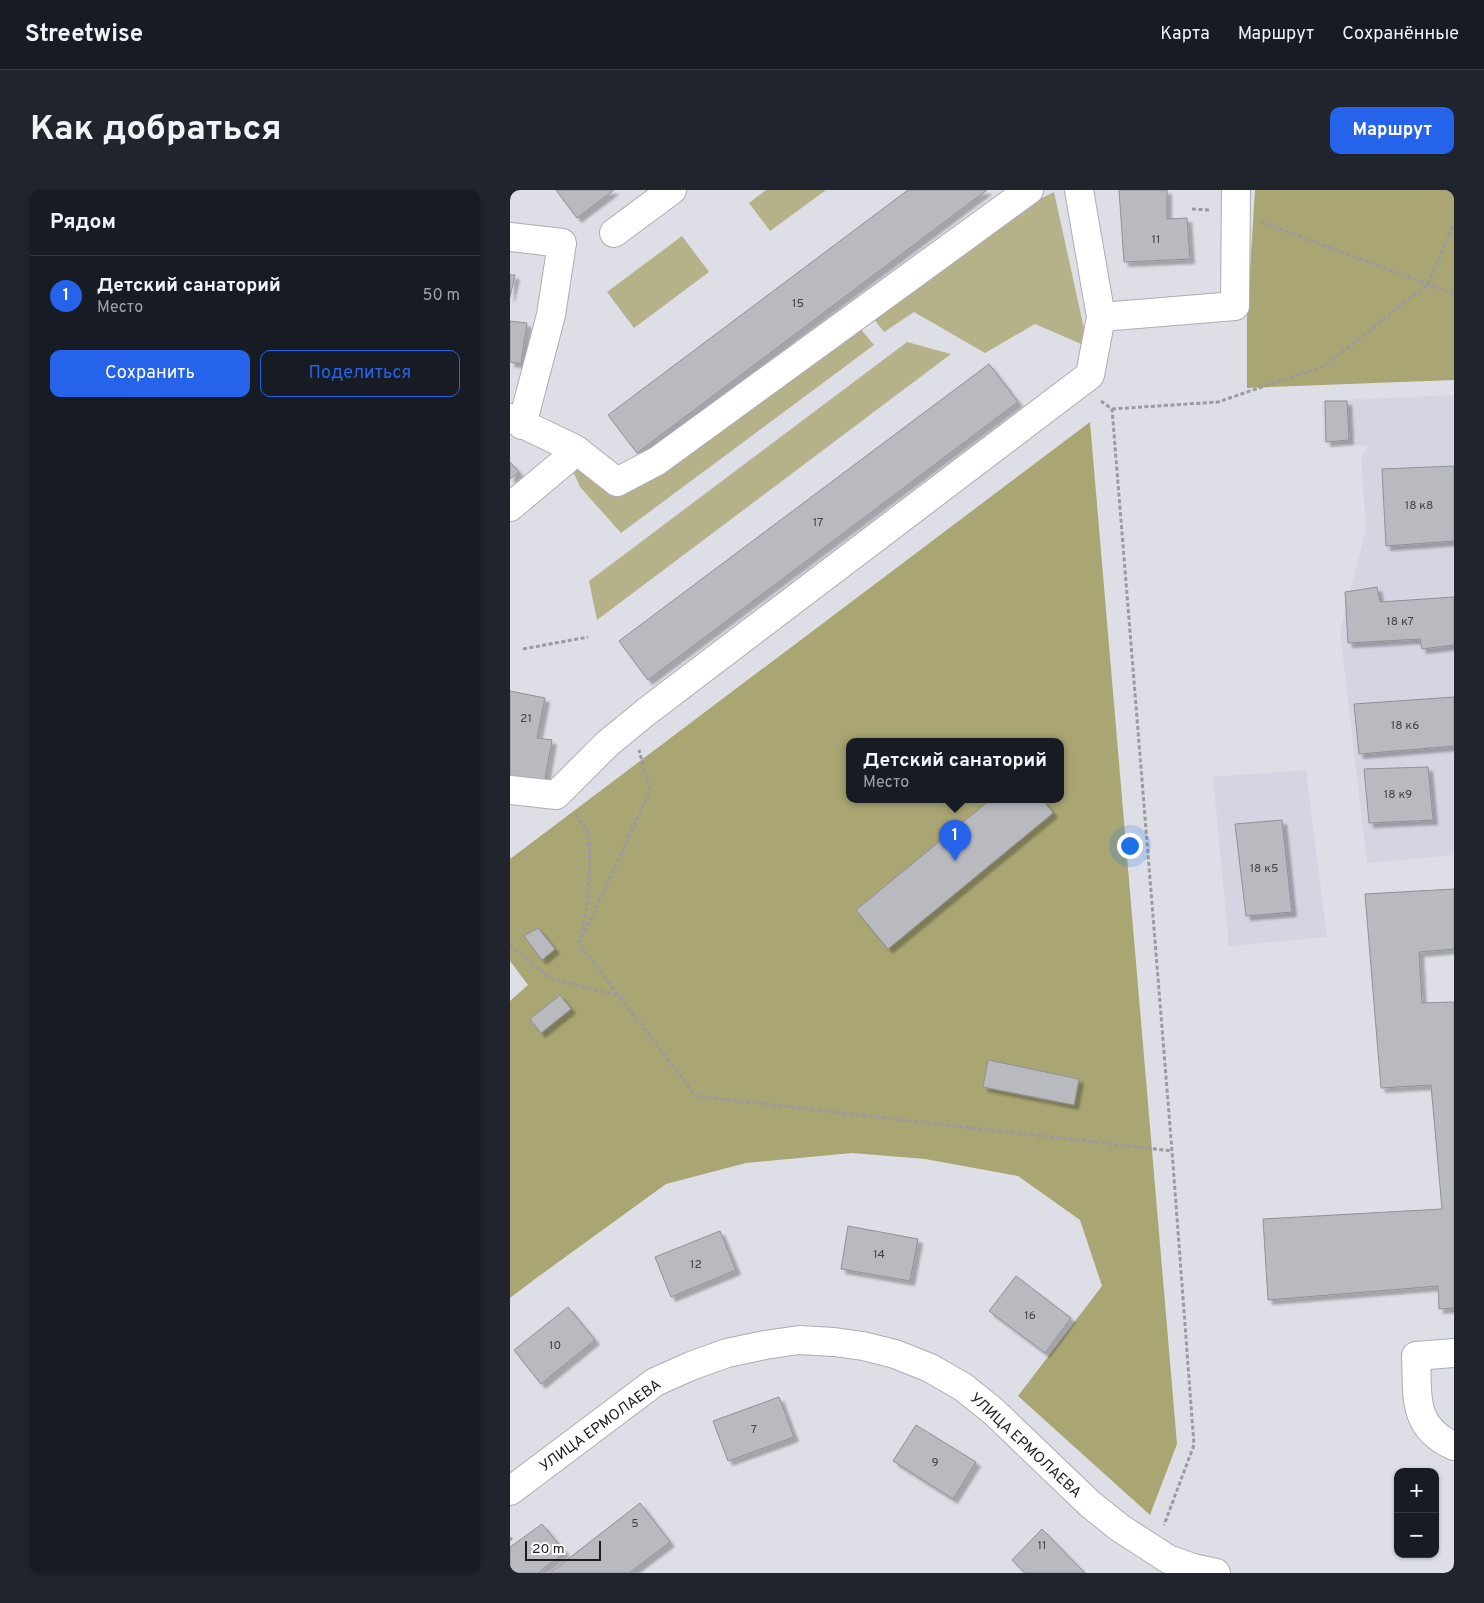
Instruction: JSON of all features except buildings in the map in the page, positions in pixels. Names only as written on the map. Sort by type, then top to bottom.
[{"type":"street","points":[[614,233],[672,190]]},
{"type":"street","points":[[510,238],[562,243],[551,315],[516,421],[575,449],[617,482],[656,461],[1029,190]]},
{"type":"street","points":[[510,790],[556,795],[607,744],[646,712],[1090,375],[1101,317],[1078,190]]},
{"type":"street","points":[[1101,317],[1235,306],[1237,201]]},
{"type":"street","points":[[510,507],[565,461],[575,449]]},
{"type":"street","name":"УЛИЦА ЕРМОЛАЕВА","points":[[510,1491],[655,1382],[727,1353],[765,1344],[799,1340],[834,1342],[863,1346],[895,1354],[930,1368],[963,1387],[993,1411],[1090,1504],[1159,1560],[1216,1573]]},
{"type":"street","points":[[1454,1353],[1416,1356],[1420,1412],[1427,1427],[1442,1440],[1454,1446]]},
{"type":"path","points":[[1192,209],[1237,201],[1454,294]]},
{"type":"path","points":[[1078,384],[1112,409],[1218,402],[1326,366],[1428,284],[1454,224]]},
{"type":"path","points":[[1112,409],[1194,1445],[1161,1534],[1159,1560]]},
{"type":"path","points":[[523,649],[588,637]]},
{"type":"path","points":[[579,944],[650,791],[638,745]]},
{"type":"path","points":[[576,814],[589,834],[590,867],[586,913],[579,944]]},
{"type":"path","points":[[579,944],[696,1096],[1172,1152]]},
{"type":"path","points":[[510,945],[550,978],[619,996]]},
{"type":"shaded area","points":[[766,190],[826,190],[770,231],[749,203]]},
{"type":"shaded area","points":[[1255,190],[1454,190],[1454,380],[1247,388],[1247,318]]},
{"type":"shaded area","points":[[1054,192],[1088,347],[1035,324],[985,353],[914,312],[884,332],[870,314],[1008,215]]},
{"type":"shaded area","points":[[682,236],[709,272],[634,328],[607,292]]},
{"type":"shaded area","points":[[855,322],[874,345],[621,533],[580,487],[570,464],[622,486]]},
{"type":"shaded area","points":[[907,342],[951,354],[597,620],[589,581]]},
{"type":"shaded area","points":[[1454,395],[1454,855],[1367,863],[1340,631],[1366,529],[1361,458],[1368,446],[1323,442],[1322,401]]},
{"type":"shaded area","points":[[1090,422],[1177,1444],[1150,1515],[1018,1396],[1102,1286],[1080,1220],[1018,1176],[925,1159],[852,1153],[746,1163],[666,1184],[510,1298],[510,1001],[528,985],[510,961],[510,859]]},
{"type":"shaded area","points":[[1306,770],[1327,937],[1229,946],[1213,777]]},
{"type":"place","name":"Детский санаторий","points":[[955,861]]}]
